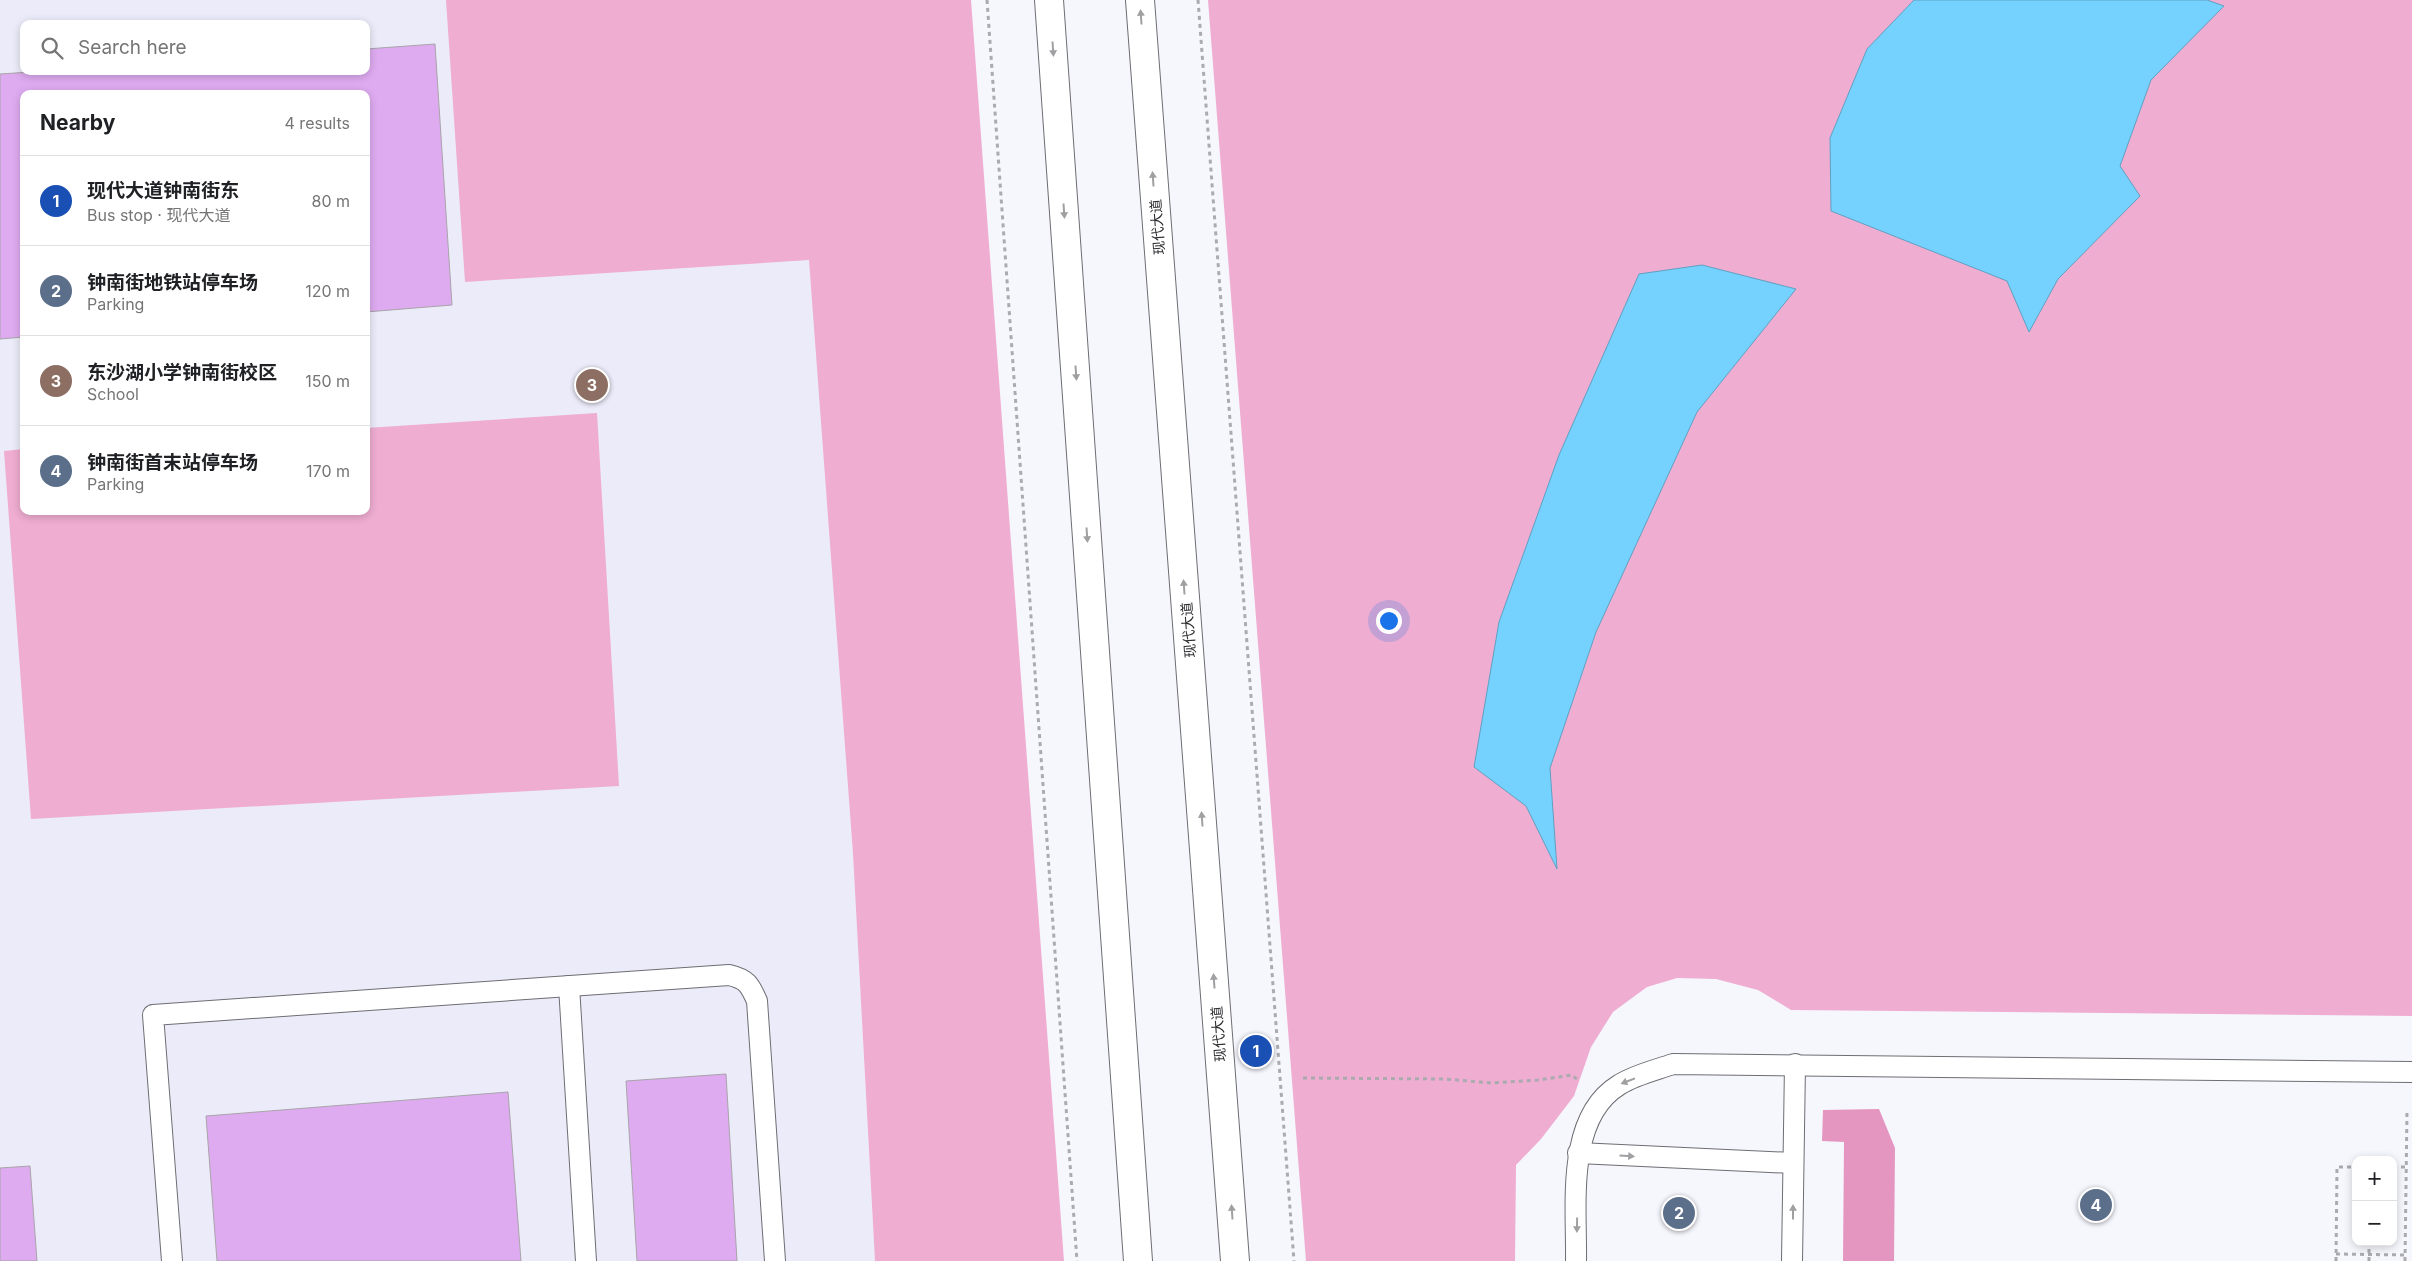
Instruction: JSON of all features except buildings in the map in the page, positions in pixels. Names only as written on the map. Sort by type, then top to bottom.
[{"type":"main road","points":[[1049,0],[1138,1261]]},
{"type":"main road","name":"现代大道","points":[[1140,0],[1235,1261]]},
{"type":"lane","points":[[172,1261],[154,1015],[729,975],[741,977],[751,987],[757,1001],[775,1261]]},
{"type":"lane","points":[[569,986],[586,1261]]},
{"type":"lane","points":[[1576,1261],[1578,1153],[1587,1123],[1603,1100],[1619,1085],[1673,1064],[2412,1072]]},
{"type":"lane","points":[[1792,1261],[1795,1064]]},
{"type":"lane","points":[[1578,1153],[1793,1163]]},
{"type":"path","points":[[987,0],[1077,1261]]},
{"type":"path","points":[[1198,0],[1294,1261]]},
{"type":"path","points":[[1303,1078],[1445,1079],[1492,1083],[1538,1080],[1572,1075],[1603,1100]]},
{"type":"path","points":[[2405,1261],[2408,1110]]},
{"type":"path","points":[[2407,1161],[2412,1161]]},
{"type":"path","points":[[2336,1261],[2337,1167],[2352,1167]]},
{"type":"path","points":[[2397,1167],[2406,1167]]},
{"type":"path","points":[[2369,1246],[2369,1261]]},
{"type":"path","points":[[2336,1254],[2405,1254]]},
{"type":"shaded area","points":[[0,0],[791,0],[853,854],[875,1261],[0,1261]]},
{"type":"shaded area","points":[[446,0],[971,0],[1064,1261],[875,1261],[853,854],[809,260],[465,282]]},
{"type":"shaded area","points":[[1208,0],[2412,0],[2412,1016],[1791,1010],[1758,990],[1716,979],[1677,978],[1647,987],[1613,1012],[1591,1047],[1574,1096],[1541,1139],[1516,1165],[1515,1261],[1306,1261]]},
{"type":"shaded area","points":[[597,413],[619,786],[31,819],[4,451],[20,449],[20,515],[370,515],[370,428]]},
{"type":"shaded area","points":[[1879,1109],[1895,1148],[1894,1261],[1843,1261],[1844,1142],[1822,1141],[1823,1110]]},
{"type":"water","points":[[1914,0],[2207,0],[2224,6],[2151,80],[2120,166],[2140,196],[2058,279],[2029,332],[2007,281],[1831,211],[1830,138],[1867,49]]},
{"type":"water","points":[[1702,265],[1796,289],[1697,412],[1596,632],[1550,768],[1557,869],[1526,806],[1474,767],[1499,622],[1559,455],[1639,274]]},
{"type":"place","name":"东沙湖小学钟南街校区","points":[[592,385]]},
{"type":"place","name":"现代大道钟南街东","points":[[1256,1051]]},
{"type":"place","name":"钟南街首末站停车场","points":[[2096,1205]]},
{"type":"place","name":"钟南街地铁站停车场","points":[[1679,1213]]}]
